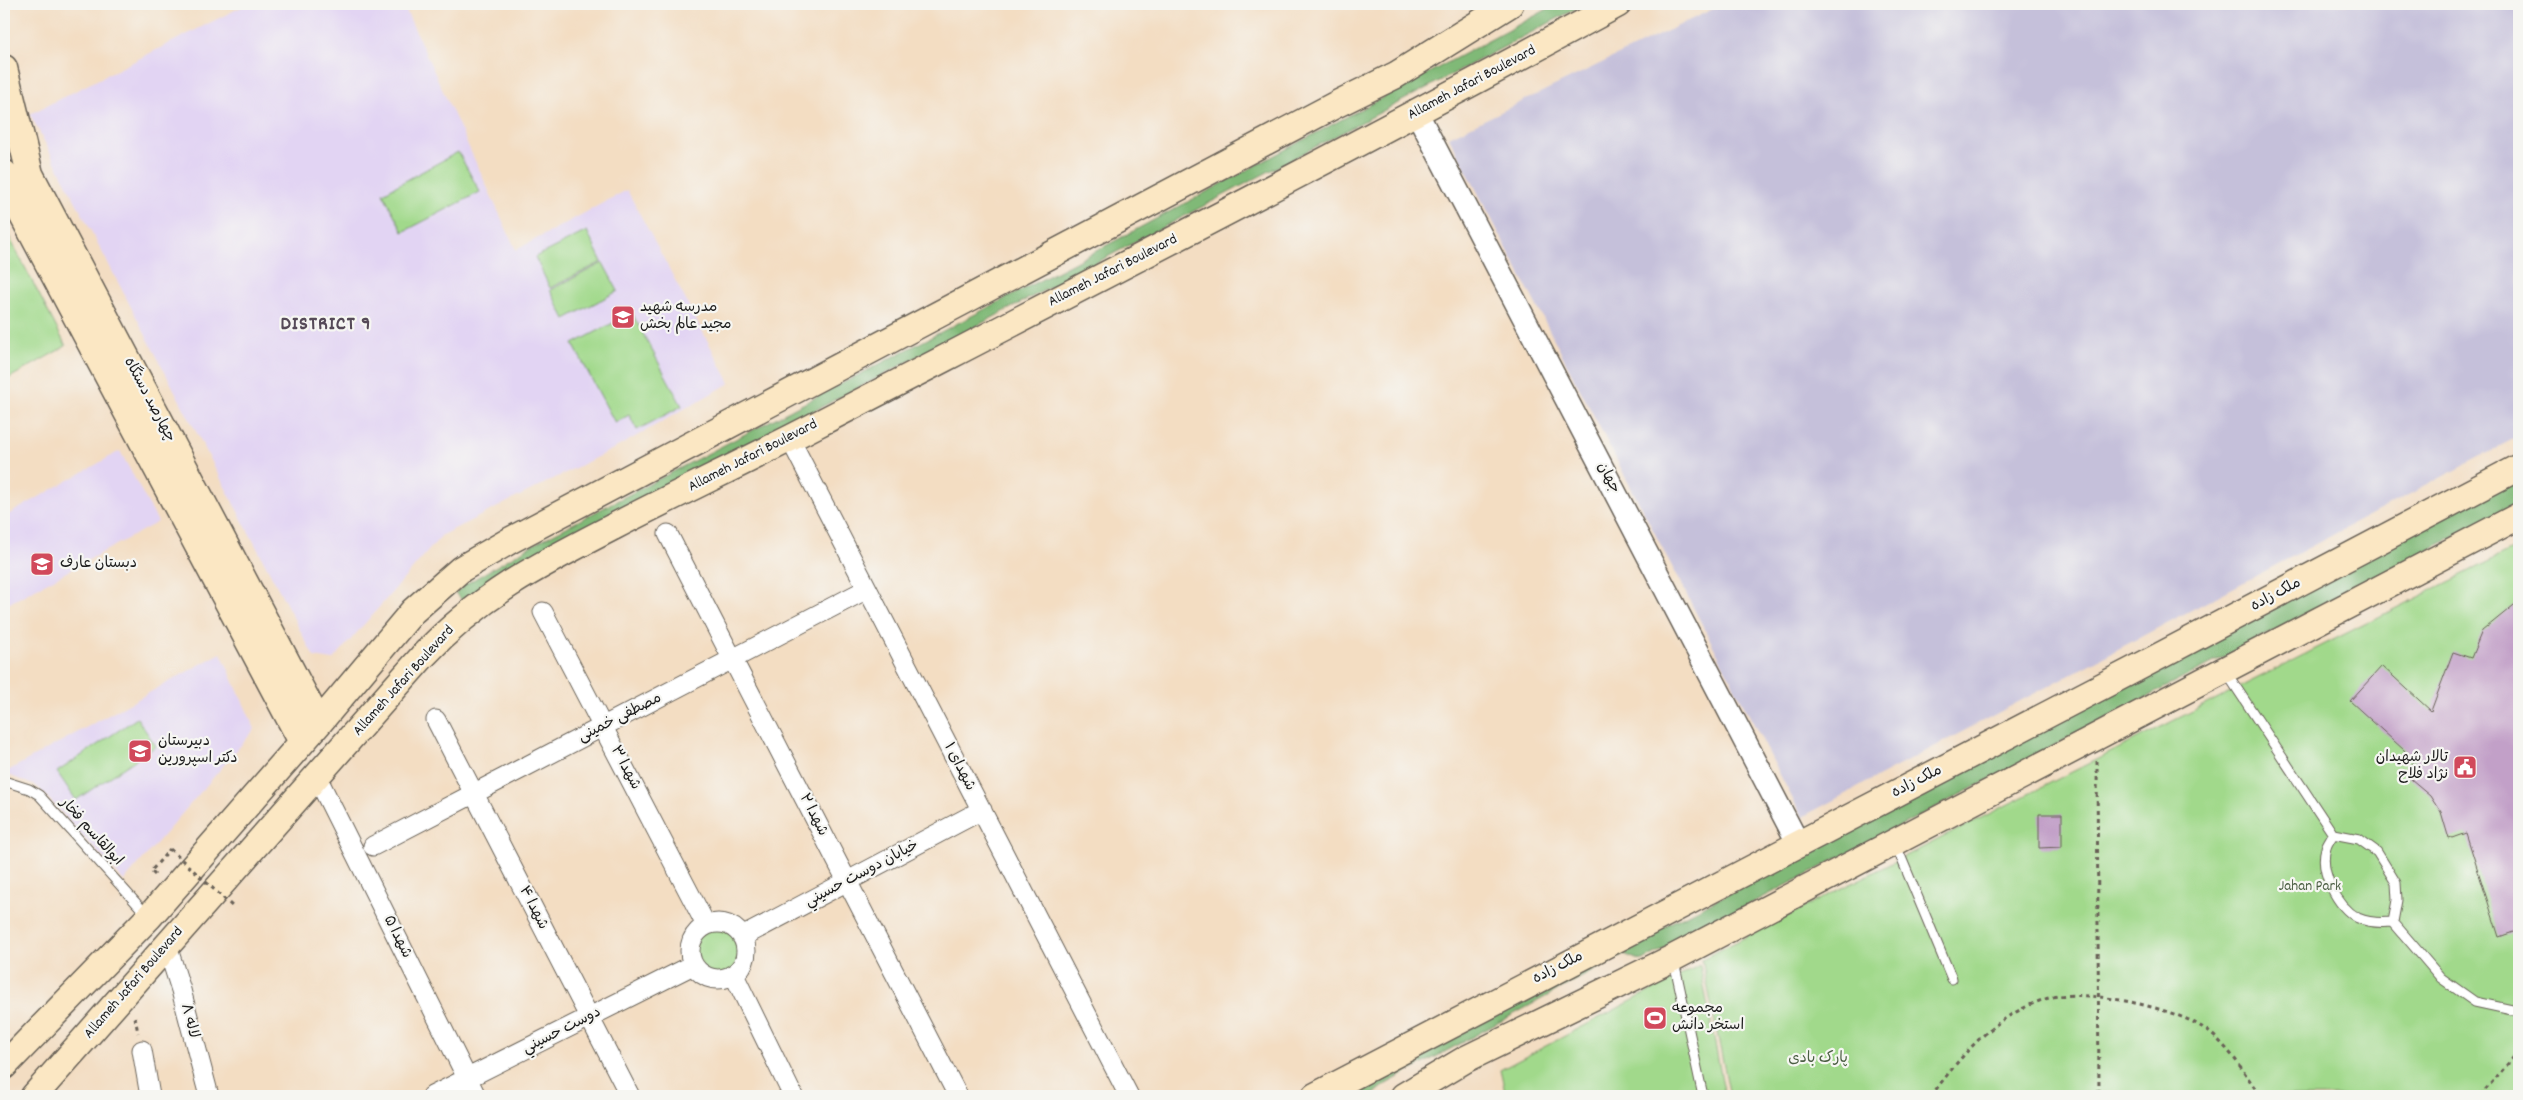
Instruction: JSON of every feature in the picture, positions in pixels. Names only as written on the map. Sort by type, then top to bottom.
[{"type":"main road","points":[[4,1066],[149,917],[311,733],[413,611],[461,569],[744,417],[1337,104],[1396,75],[1510,4]]},
{"type":"main road","name":"Allameh Jafari Boulevard","points":[[34,1096],[318,777],[422,657],[444,633],[477,605],[533,569],[1417,113],[1618,4]]},
{"type":"main road","name":"چهارصد دستگاه","points":[[4,68],[8,112],[30,174],[311,733]]},
{"type":"main road","points":[[6,180],[16,173],[30,174]]},
{"type":"main road","name":"چهارصد دستگاه","points":[[6,180],[311,733]]},
{"type":"main road","name":"ملک زاده","points":[[1315,1096],[1348,1087],[1798,844],[2135,670],[2519,466]]},
{"type":"main road","points":[[1404,1096],[1466,1058],[1673,958],[2225,672],[2519,516]]},
{"type":"street","name":"جهان","points":[[1417,113],[1798,844]]},
{"type":"street","name":"شهدای ۱","points":[[790,438],[1129,1096]]},
{"type":"street","name":"شهدا ۲","points":[[668,534],[958,1096]]},
{"type":"street","name":"مصطفی خمینی","points":[[373,846],[867,589]]},
{"type":"street","name":"شهدا ۳","points":[[543,612],[706,925]]},
{"type":"street","name":"شهدا ۴","points":[[436,720],[630,1096]]},
{"type":"street","name":"شهدا ۵","points":[[318,777],[476,1096]]},
{"type":"street","name":"خیابان دوست حسيني","points":[[742,937],[982,810]]},
{"type":"street","points":[[725,924],[734,928],[742,937],[746,951],[745,960],[734,975],[716,980],[699,973],[693,965],[690,947],[698,930],[706,925],[725,924]]},
{"type":"street","name":"لاله ۸","points":[[167,946],[181,990],[209,1096]]},
{"type":"street","name":"دوست حسيني","points":[[432,1096],[693,965]]},
{"type":"street","points":[[734,975],[793,1096]]},
{"type":"street","points":[[142,1050],[150,1096]]},
{"type":"lane","points":[[2225,672],[2333,834],[2359,839],[2377,852],[2396,883],[2397,900],[2392,922]]},
{"type":"lane","name":"ابوالقاسم فخار","points":[[4,781],[29,789],[39,795],[149,917]]},
{"type":"lane","points":[[2333,834],[2326,848],[2324,868],[2335,896],[2357,917],[2379,923],[2392,922]]},
{"type":"lane","points":[[1894,842],[1952,979]]},
{"type":"lane","points":[[2392,922],[2441,978],[2475,1002],[2512,1010]]},
{"type":"lane","points":[[1673,958],[1704,1096]]},
{"type":"path","points":[[2096,738],[2099,1096]]},
{"type":"path","points":[[151,871],[170,849],[232,906]]},
{"type":"path","points":[[1931,1096],[1953,1066],[1983,1036],[2019,1010],[2058,996],[2098,997],[2163,1010],[2202,1027],[2233,1056],[2260,1096]]},
{"type":"path","points":[[2480,1096],[2519,1050]]},
{"type":"shaded area","points":[[247,4],[403,4],[516,250],[627,190],[730,383],[619,446],[442,535],[333,660],[314,657],[30,114]]},
{"type":"shaded area","points":[[1723,4],[2519,4],[2519,436],[1802,817],[1449,137]]},
{"type":"shaded area","name":"دبستان عارف","points":[[120,451],[158,522],[4,606],[4,517]]},
{"type":"shaded area","name":"دبیرستان دکتر اسپرورین","points":[[221,653],[255,729],[124,881],[38,787],[4,773]]},
{"type":"green space","points":[[1557,4],[1585,4],[1009,309],[532,558],[462,600],[455,593],[466,584],[534,544],[1083,258]]},
{"type":"green space","points":[[458,152],[480,192],[403,232],[383,193]]},
{"type":"green space","points":[[4,227],[66,346],[4,381]]},
{"type":"green space","points":[[587,231],[602,262],[550,288],[535,257]]},
{"type":"green space","points":[[603,263],[618,291],[565,319],[550,290]]},
{"type":"green space","points":[[632,313],[682,406],[637,430],[629,415],[615,423],[573,344]]},
{"type":"green space","points":[[2519,475],[2519,503],[1641,961],[1624,954],[1386,1084],[1372,1096],[1361,1096],[1354,1085],[1504,1006],[1812,852]]},
{"type":"green space","name":"Jahan Park","points":[[2519,546],[2519,1096],[1730,1096],[1702,959]]},
{"type":"green space","points":[[137,718],[156,746],[76,800],[57,772]]},
{"type":"green space","points":[[724,926],[737,933],[743,941],[743,961],[737,969],[729,975],[714,976],[701,969],[695,961],[694,946],[701,933],[709,927]]},
{"type":"green space","name":"مجموعه استخر دانش","points":[[1700,965],[1725,1096],[1506,1096],[1500,1070]]},
{"type":"building","name":"تالار شهیدان نژاد فلاح","points":[[2519,601],[2519,930],[2499,937],[2466,833],[2449,839],[2441,812],[2430,795],[2405,774],[2415,760],[2350,701],[2382,666],[2431,711],[2453,652],[2471,658],[2482,631]]},
{"type":"building","points":[[2039,814],[2062,814],[2062,847],[2039,848]]},
{"type":"place","name":"مدرسه شهید مجید عالم بخش","points":[[623,317]]},
{"type":"place","name":"دبستان عارف","points":[[42,564]]},
{"type":"place","name":"دبیرستان دکتر اسپرورین","points":[[140,751]]},
{"type":"place","name":"تالار شهیدان نژاد فلاح","points":[[2465,767]]},
{"type":"place","name":"مجموعه استخر دانش","points":[[1655,1018]]},
{"type":"district","name":"DISTRICT 9","points":[[326,325]]},
{"type":"park label","name":"پارک بادی","points":[[1818,1059]]}]
